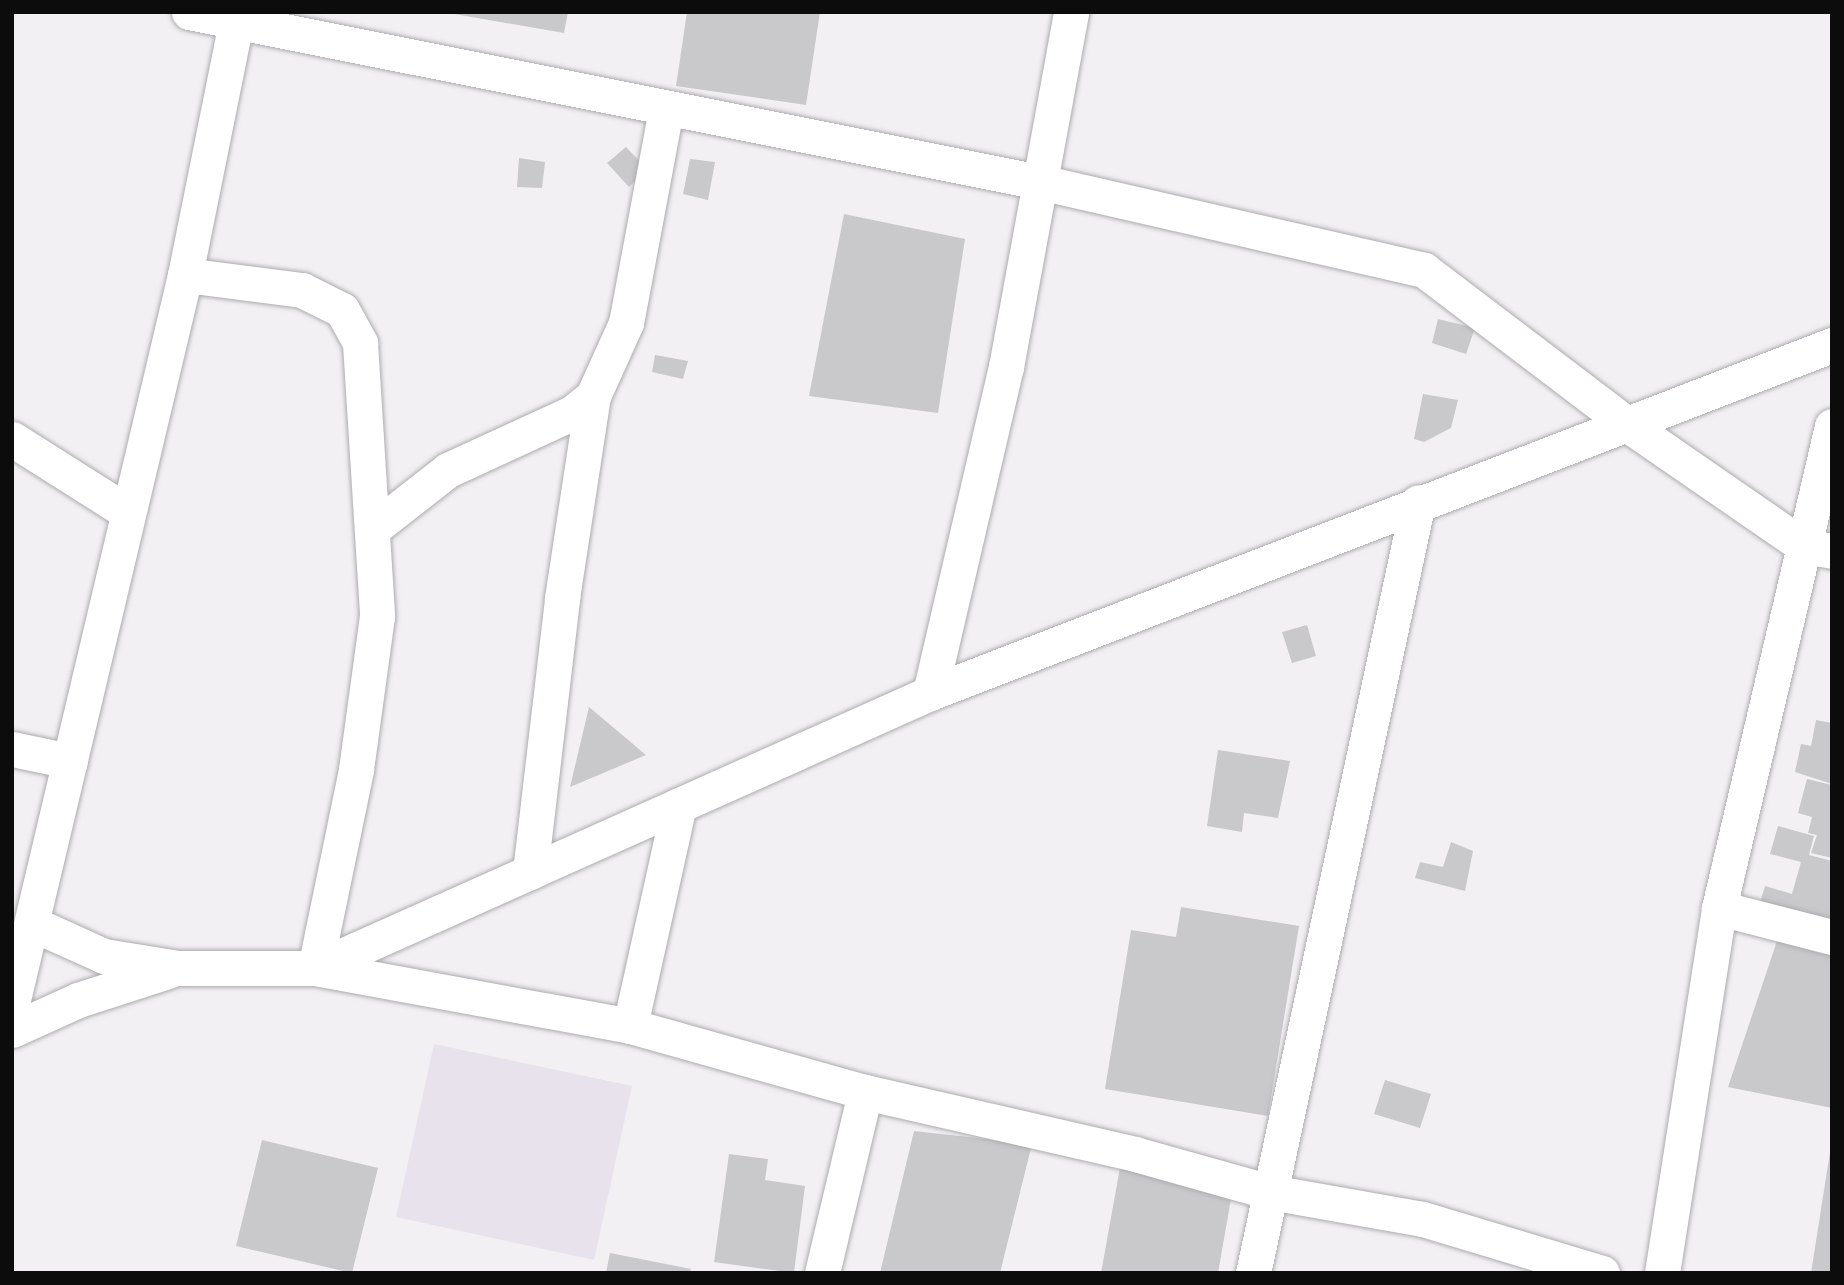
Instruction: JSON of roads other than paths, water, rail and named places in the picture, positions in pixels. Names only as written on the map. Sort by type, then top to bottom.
[{"type":"street","points":[[189,12],[237,18],[666,109],[1040,183],[1424,271],[1624,422],[1818,548]]},
{"type":"street","points":[[930,693],[1006,367],[1070,12]]},
{"type":"street","points":[[12,1004],[33,923],[126,511],[185,275],[237,18]]},
{"type":"street","points":[[530,872],[562,598],[593,396],[626,323],[666,109]]},
{"type":"street","points":[[185,275],[302,290],[342,310],[360,343],[375,527],[377,616],[356,770],[315,968]]},
{"type":"street","points":[[315,968],[930,693],[1624,422],[1832,345]]},
{"type":"street","points":[[375,527],[448,470],[572,412],[593,396]]},
{"type":"street","points":[[1662,1273],[1719,908],[1818,548],[1832,426]]},
{"type":"street","points":[[12,439],[126,511]]},
{"type":"street","points":[[1253,1273],[1418,502]]},
{"type":"street","points":[[12,749],[70,761]]},
{"type":"street","points":[[630,1026],[680,805]]},
{"type":"street","points":[[1719,908],[1832,937]]},
{"type":"street","points":[[33,923],[104,956],[178,968],[315,968],[630,1026],[866,1092],[1135,1154],[1270,1192],[1423,1219],[1602,1273]]},
{"type":"street","points":[[12,1030],[78,1000],[178,968]]},
{"type":"street","points":[[822,1273],[866,1092]]}]
